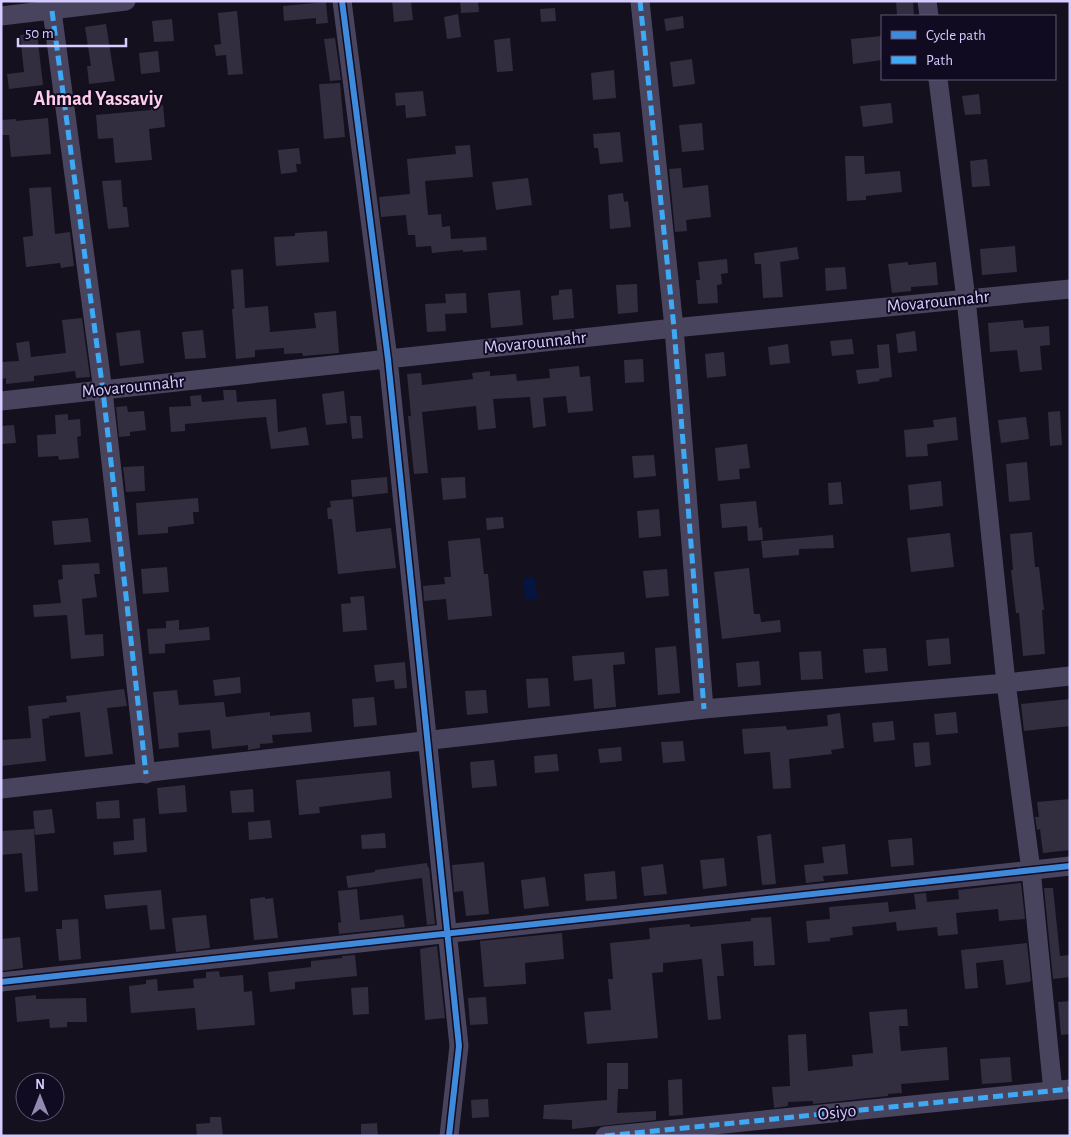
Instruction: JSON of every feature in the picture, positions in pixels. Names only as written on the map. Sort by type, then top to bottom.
[{"type":"street","points":[[1,16],[126,1]]},
{"type":"street","points":[[342,1],[388,359],[459,1046],[449,1136]]},
{"type":"street","points":[[640,1],[674,328],[704,709]]},
{"type":"street","points":[[927,1],[929,15]]},
{"type":"street","points":[[52,11],[103,391],[146,774]]},
{"type":"street","points":[[938,80],[966,299],[1006,683],[1061,1090]]},
{"type":"street","name":"Movarounnahr","points":[[1,401],[674,328],[1070,289]]},
{"type":"street","points":[[1,789],[704,709],[1070,676]]},
{"type":"street","points":[[1,982],[1070,866]]},
{"type":"street","name":"Osiyo","points":[[604,1136],[1061,1090]]},
{"type":"water","points":[[535,577],[537,599],[525,599],[523,578]]},
{"type":"building","points":[[392,1],[411,1],[413,20],[394,22]]},
{"type":"building","points":[[460,1],[478,1],[479,12],[461,13]]},
{"type":"building","points":[[896,1],[913,1],[914,15],[897,15]]},
{"type":"building","points":[[326,2],[328,23],[316,24],[316,18],[284,21],[283,6]]},
{"type":"building","points":[[555,8],[556,21],[541,22],[540,9]]},
{"type":"building","points":[[237,11],[243,74],[228,75],[226,55],[216,56],[214,45],[221,44],[218,13]]},
{"type":"building","points":[[458,14],[461,37],[447,39],[444,17]]},
{"type":"building","points":[[683,16],[684,28],[666,31],[664,19]]},
{"type":"building","points":[[172,19],[174,41],[154,42],[152,21]]},
{"type":"building","points":[[106,24],[115,81],[89,84],[87,66],[91,66],[85,27]]},
{"type":"building","points":[[37,33],[43,85],[9,89],[7,74],[24,72],[20,35]]},
{"type":"building","points":[[881,36],[881,60],[853,64],[851,39]]},
{"type":"building","points":[[335,38],[341,80],[330,81],[324,39]]},
{"type":"building","points":[[510,38],[513,71],[497,72],[494,40]]},
{"type":"building","points":[[158,51],[160,72],[141,74],[139,53]]},
{"type":"building","points":[[692,59],[695,84],[673,87],[670,62]]},
{"type":"building","points":[[614,70],[616,98],[593,100],[591,73]]},
{"type":"building","points":[[340,83],[345,137],[324,139],[319,84]]},
{"type":"building","points":[[423,91],[426,116],[406,118],[405,105],[396,106],[395,93]]},
{"type":"building","points":[[979,94],[981,114],[965,115],[962,96]]},
{"type":"building","points":[[891,103],[893,123],[863,127],[860,106]]},
{"type":"building","points":[[163,105],[165,127],[149,129],[152,160],[115,163],[113,138],[98,139],[96,115],[151,110],[151,106]]},
{"type":"building","points":[[48,118],[51,154],[11,157],[9,135],[1,135],[1,120],[16,119],[16,121]]},
{"type":"building","points":[[702,123],[704,150],[682,152],[679,125]]},
{"type":"building","points":[[620,132],[623,162],[600,164],[598,148],[594,148],[593,134]]},
{"type":"building","points":[[470,145],[473,177],[425,181],[428,215],[441,214],[442,227],[450,226],[451,239],[486,237],[487,250],[432,253],[431,246],[416,247],[415,235],[408,235],[406,215],[381,217],[379,197],[410,194],[407,159],[456,154],[455,146]]},
{"type":"building","points":[[299,148],[301,164],[296,164],[297,172],[281,174],[278,150]]},
{"type":"building","points":[[845,156],[864,156],[865,174],[900,171],[902,192],[866,196],[866,200],[847,201]]},
{"type":"building","points":[[987,159],[990,186],[972,187],[970,161]]},
{"type":"building","points":[[681,168],[683,188],[708,185],[711,217],[686,220],[687,231],[675,232],[669,169]]},
{"type":"building","points":[[528,178],[532,205],[496,210],[492,182]]},
{"type":"building","points":[[121,180],[123,207],[127,207],[129,227],[108,229],[102,181]]},
{"type":"building","points":[[51,187],[55,234],[70,232],[74,266],[61,268],[60,263],[26,267],[23,237],[33,236],[29,188]]},
{"type":"building","points":[[623,193],[624,202],[628,201],[631,227],[610,229],[608,195]]},
{"type":"building","points":[[327,231],[329,262],[276,266],[274,237],[295,236],[295,233]]},
{"type":"building","points":[[1015,246],[1017,272],[982,275],[980,249]]},
{"type":"building","points":[[797,247],[799,259],[780,262],[783,297],[763,298],[761,264],[755,264],[754,253]]},
{"type":"building","points":[[727,259],[728,273],[721,274],[722,284],[717,285],[718,303],[698,304],[696,280],[700,280],[698,262]]},
{"type":"building","points":[[908,262],[908,265],[936,262],[938,285],[911,287],[911,291],[892,293],[888,264]]},
{"type":"building","points":[[845,267],[847,289],[826,291],[825,268]]},
{"type":"building","points":[[243,269],[245,308],[268,306],[270,332],[316,328],[314,313],[336,311],[339,353],[303,356],[302,353],[284,354],[284,348],[255,350],[255,357],[236,359],[231,270]]},
{"type":"building","points":[[637,284],[638,312],[618,314],[616,285]]},
{"type":"building","points":[[572,289],[574,318],[553,320],[551,296],[559,295],[559,290]]},
{"type":"building","points":[[520,290],[523,325],[491,328],[488,293]]},
{"type":"building","points":[[466,293],[467,313],[445,314],[446,331],[427,332],[425,304],[446,303],[445,294]]},
{"type":"building","points":[[82,318],[90,377],[76,378],[75,371],[34,376],[34,381],[6,384],[6,378],[1,379],[1,362],[19,361],[16,343],[29,341],[31,357],[66,353],[62,320]]},
{"type":"building","points":[[1023,320],[1024,328],[1049,326],[1050,345],[1040,346],[1042,370],[1020,372],[1017,350],[990,352],[988,323]]},
{"type":"building","points":[[140,330],[144,363],[120,366],[116,333]]},
{"type":"building","points":[[203,330],[206,358],[185,359],[182,332]]},
{"type":"building","points":[[915,331],[917,351],[898,353],[896,334]]},
{"type":"building","points":[[852,339],[854,354],[832,356],[830,341]]},
{"type":"building","points":[[788,344],[790,363],[770,365],[768,347]]},
{"type":"building","points":[[889,344],[892,377],[858,384],[856,370],[879,368],[877,345]]},
{"type":"building","points":[[724,352],[726,376],[707,378],[705,354]]},
{"type":"building","points":[[643,359],[644,382],[625,383],[624,360]]},
{"type":"building","points":[[579,366],[580,377],[590,376],[593,411],[568,413],[566,396],[543,398],[546,426],[533,428],[530,397],[493,399],[496,428],[478,430],[476,406],[422,412],[428,473],[414,474],[408,416],[411,416],[407,374],[421,373],[422,385],[473,379],[472,373],[490,371],[490,376],[516,374],[517,381],[550,378],[549,369]]},
{"type":"building","points":[[223,390],[236,390],[237,402],[276,399],[278,432],[306,427],[309,445],[271,449],[266,417],[185,424],[185,431],[171,432],[169,407],[191,406],[190,396],[201,395],[202,402],[224,400]]},
{"type":"building","points":[[344,391],[347,423],[326,425],[322,394]]},
{"type":"building","points":[[127,406],[128,412],[144,411],[146,430],[130,432],[130,436],[119,437],[116,407]]},
{"type":"building","points":[[1060,411],[1062,445],[1050,446],[1048,412]]},
{"type":"building","points":[[68,414],[68,420],[80,419],[81,436],[77,437],[79,458],[59,460],[58,456],[38,457],[37,435],[56,434],[55,415]]},
{"type":"building","points":[[350,416],[361,416],[363,438],[352,439]]},
{"type":"building","points":[[956,417],[958,440],[927,444],[928,456],[906,457],[904,430],[934,427],[933,420]]},
{"type":"building","points":[[1026,417],[1029,439],[1001,443],[998,420]]},
{"type":"building","points":[[14,425],[16,443],[1,444],[1,426]]},
{"type":"building","points":[[747,444],[750,468],[739,469],[740,479],[718,481],[715,448]]},
{"type":"building","points":[[654,455],[656,476],[634,478],[632,456]]},
{"type":"building","points":[[1027,462],[1030,500],[1009,502],[1006,464]]},
{"type":"building","points":[[144,466],[145,491],[126,492],[123,467]]},
{"type":"building","points":[[387,477],[388,493],[352,497],[351,480]]},
{"type":"building","points":[[465,477],[466,498],[443,500],[441,478]]},
{"type":"building","points":[[941,481],[943,506],[910,510],[908,485]]},
{"type":"building","points":[[841,482],[843,504],[829,505],[828,483]]},
{"type":"building","points":[[198,498],[199,512],[193,512],[194,524],[168,527],[168,533],[138,535],[136,503]]},
{"type":"building","points":[[353,499],[356,532],[391,528],[396,568],[338,574],[332,519],[328,519],[327,508],[331,507],[330,501]]},
{"type":"building","points":[[756,501],[759,528],[762,527],[763,540],[748,541],[747,526],[722,528],[720,504]]},
{"type":"building","points":[[659,509],[661,536],[639,538],[637,511]]},
{"type":"building","points":[[503,517],[504,528],[487,530],[486,518]]},
{"type":"building","points":[[88,518],[91,542],[54,545],[52,521]]},
{"type":"building","points":[[1032,532],[1035,567],[1039,567],[1044,610],[1042,610],[1045,654],[1023,656],[1019,613],[1016,613],[1011,570],[1013,570],[1010,534]]},
{"type":"building","points":[[950,533],[954,567],[911,572],[907,538]]},
{"type":"building","points":[[833,535],[834,548],[799,549],[799,555],[763,558],[761,541]]},
{"type":"building","points":[[480,538],[484,574],[488,574],[492,616],[448,620],[446,599],[424,601],[423,586],[445,584],[444,577],[451,577],[448,541]]},
{"type":"building","points":[[99,563],[100,574],[94,574],[97,597],[82,599],[85,635],[103,634],[104,656],[71,659],[67,615],[34,617],[33,605],[61,603],[58,580],[63,579],[62,565]]},
{"type":"building","points":[[167,567],[169,592],[143,594],[141,569]]},
{"type":"building","points":[[749,568],[754,614],[760,614],[761,622],[780,620],[781,632],[722,639],[714,572]]},
{"type":"building","points":[[667,569],[669,596],[646,598],[643,571]]},
{"type":"building","points":[[364,596],[367,630],[343,632],[341,604],[351,603],[350,597]]},
{"type":"building","points":[[179,620],[179,630],[209,627],[210,640],[165,644],[165,653],[149,654],[147,629],[166,628],[166,621]]},
{"type":"building","points":[[949,638],[951,664],[928,666],[926,640]]},
{"type":"building","points":[[676,646],[680,693],[658,695],[655,648]]},
{"type":"building","points":[[886,648],[888,671],[865,673],[863,649]]},
{"type":"building","points":[[821,651],[823,679],[801,680],[799,652]]},
{"type":"building","points":[[624,652],[625,664],[613,665],[616,707],[594,709],[592,679],[574,681],[572,656]]},
{"type":"building","points":[[759,661],[761,685],[738,687],[736,663]]},
{"type":"building","points":[[405,662],[407,688],[395,689],[394,680],[376,682],[374,665]]},
{"type":"building","points":[[240,677],[241,693],[215,696],[213,680]]},
{"type":"building","points":[[548,678],[550,706],[528,708],[526,679]]},
{"type":"building","points":[[124,689],[127,706],[107,708],[113,754],[85,757],[80,712],[49,716],[49,718],[42,719],[46,761],[1,766],[1,740],[31,738],[28,706],[67,702],[66,696]]},
{"type":"building","points":[[177,690],[179,705],[224,702],[226,717],[270,712],[270,716],[310,712],[312,732],[272,735],[273,743],[260,744],[260,748],[248,750],[248,745],[212,749],[210,730],[178,733],[179,747],[159,749],[153,692]]},
{"type":"building","points":[[486,690],[488,713],[467,715],[465,691]]},
{"type":"building","points":[[374,697],[377,725],[354,727],[352,699]]},
{"type":"building","points":[[1070,699],[1070,726],[1024,731],[1021,704]]},
{"type":"building","points":[[956,712],[958,733],[936,735],[934,714]]},
{"type":"building","points":[[840,713],[844,748],[831,750],[832,754],[789,759],[791,788],[773,789],[770,752],[744,754],[742,729],[786,726],[787,730],[828,726],[827,715]]},
{"type":"building","points":[[893,721],[895,740],[874,742],[872,723]]},
{"type":"building","points":[[683,741],[685,761],[663,763],[661,742]]},
{"type":"building","points":[[929,742],[931,765],[915,767],[913,743]]},
{"type":"building","points":[[621,747],[622,761],[600,763],[598,749]]},
{"type":"building","points":[[557,754],[559,771],[535,773],[534,756]]},
{"type":"building","points":[[494,760],[497,786],[472,788],[470,762]]},
{"type":"building","points":[[390,771],[392,798],[319,807],[320,813],[299,815],[296,780]]},
{"type":"building","points":[[185,785],[187,812],[159,814],[157,788]]},
{"type":"building","points":[[253,789],[254,812],[232,813],[230,791]]},
{"type":"building","points":[[1070,799],[1070,850],[1043,853],[1040,829],[1037,830],[1035,817],[1039,817],[1037,802]]},
{"type":"building","points":[[119,800],[120,818],[97,819],[96,802]]},
{"type":"building","points":[[52,809],[55,833],[35,835],[33,811]]},
{"type":"building","points":[[145,818],[147,852],[114,855],[113,842],[134,840],[133,819]]},
{"type":"building","points":[[270,820],[272,838],[249,840],[248,822]]},
{"type":"building","points":[[34,829],[38,891],[25,892],[22,853],[1,855],[1,831]]},
{"type":"building","points":[[385,833],[386,848],[362,849],[361,835]]},
{"type":"building","points":[[771,834],[776,884],[762,885],[757,836]]},
{"type":"building","points":[[912,838],[914,865],[891,867],[888,840]]},
{"type":"building","points":[[845,844],[848,874],[823,876],[824,881],[806,883],[804,865],[824,863],[822,847]]},
{"type":"building","points":[[724,858],[727,886],[703,889],[700,860]]},
{"type":"building","points":[[484,862],[489,914],[466,916],[463,891],[454,892],[452,865]]},
{"type":"building","points":[[427,863],[435,924],[427,925],[422,878],[348,888],[346,876]]},
{"type":"building","points":[[663,864],[667,894],[644,896],[641,867]]},
{"type":"building","points":[[615,871],[617,899],[586,901],[584,874]]},
{"type":"building","points":[[545,877],[549,906],[524,909],[521,880]]},
{"type":"building","points":[[1021,883],[1025,919],[999,921],[998,909],[956,913],[958,934],[938,936],[937,927],[897,931],[896,922],[852,927],[853,935],[830,938],[830,941],[808,943],[806,921],[830,919],[829,907],[888,902],[889,912],[916,909],[914,894],[926,893],[927,902],[959,899],[958,890]]},
{"type":"building","points":[[1044,888],[1053,888],[1060,956],[1069,955],[1070,977],[1053,979]]},
{"type":"building","points":[[357,889],[360,920],[403,915],[405,927],[339,934],[338,923],[341,922],[338,891]]},
{"type":"building","points":[[161,890],[165,929],[150,930],[147,905],[106,909],[104,895]]},
{"type":"building","points":[[265,897],[265,899],[273,898],[278,938],[254,940],[250,899]]},
{"type":"building","points":[[206,915],[210,948],[176,952],[172,918]]},
{"type":"building","points":[[771,917],[775,965],[754,966],[753,941],[721,944],[724,976],[717,976],[721,1019],[708,1020],[702,959],[663,963],[663,972],[652,973],[658,1038],[587,1044],[584,1012],[611,1010],[608,979],[613,979],[610,943],[650,939],[649,928],[690,924],[690,927],[751,921],[751,918]]},
{"type":"building","points":[[78,919],[81,959],[59,961],[56,929],[62,929],[62,920]]},
{"type":"building","points":[[562,933],[564,959],[525,963],[526,984],[484,987],[480,941]]},
{"type":"building","points":[[20,937],[23,968],[1,971],[1,939]]},
{"type":"building","points":[[1027,943],[1031,981],[1006,985],[1003,960],[976,963],[978,988],[965,989],[961,950]]},
{"type":"building","points":[[437,946],[445,1018],[425,1020],[420,949]]},
{"type":"building","points":[[355,955],[357,976],[295,982],[295,989],[270,992],[268,972],[311,967],[311,961]]},
{"type":"building","points":[[219,971],[220,977],[243,975],[244,992],[252,991],[255,1025],[197,1030],[195,1008],[131,1013],[129,986],[146,984],[146,980],[157,979],[158,991],[194,988],[193,979],[206,978],[206,972]]},
{"type":"building","points":[[368,987],[369,1014],[353,1015],[351,988]]},
{"type":"building","points":[[36,995],[36,999],[86,998],[87,1022],[67,1022],[67,1027],[50,1028],[49,1019],[17,1022],[15,997]]},
{"type":"building","points":[[486,997],[488,1024],[470,1025],[468,998]]},
{"type":"building","points":[[1070,1001],[1070,1034],[1061,1035],[1058,1002]]},
{"type":"building","points":[[907,1009],[908,1026],[899,1026],[901,1051],[947,1047],[949,1080],[901,1084],[902,1093],[888,1094],[888,1096],[813,1104],[813,1101],[788,1102],[788,1106],[774,1108],[772,1087],[790,1086],[788,1035],[806,1034],[808,1071],[853,1066],[852,1055],[873,1053],[869,1012]]},
{"type":"building","points":[[1010,1057],[1012,1082],[982,1084],[980,1059]]},
{"type":"building","points":[[607,1063],[628,1063],[628,1089],[618,1089],[617,1113],[656,1111],[656,1120],[572,1129],[572,1120],[543,1119],[544,1105],[607,1100]]},
{"type":"building","points":[[682,1079],[683,1115],[669,1116],[668,1080]]},
{"type":"building","points":[[488,1099],[489,1117],[472,1118],[471,1100]]},
{"type":"building","points":[[210,1117],[221,1117],[223,1136],[197,1136],[196,1124],[210,1123]]},
{"type":"building","points":[[377,1123],[378,1136],[361,1136],[361,1124]]},
{"type":"marked path","points":[[640,1],[674,328],[704,709]]},
{"type":"marked path","points":[[52,11],[103,391],[146,774]]},
{"type":"marked path","points":[[605,1136],[1070,1089]]},
{"type":"cycle path","points":[[342,1],[388,359],[459,1046],[449,1136]]},
{"type":"cycle path","points":[[1,982],[1070,866]]},
{"type":"district","name":"Ahmad Yassaviy","points":[[98,99]]}]
